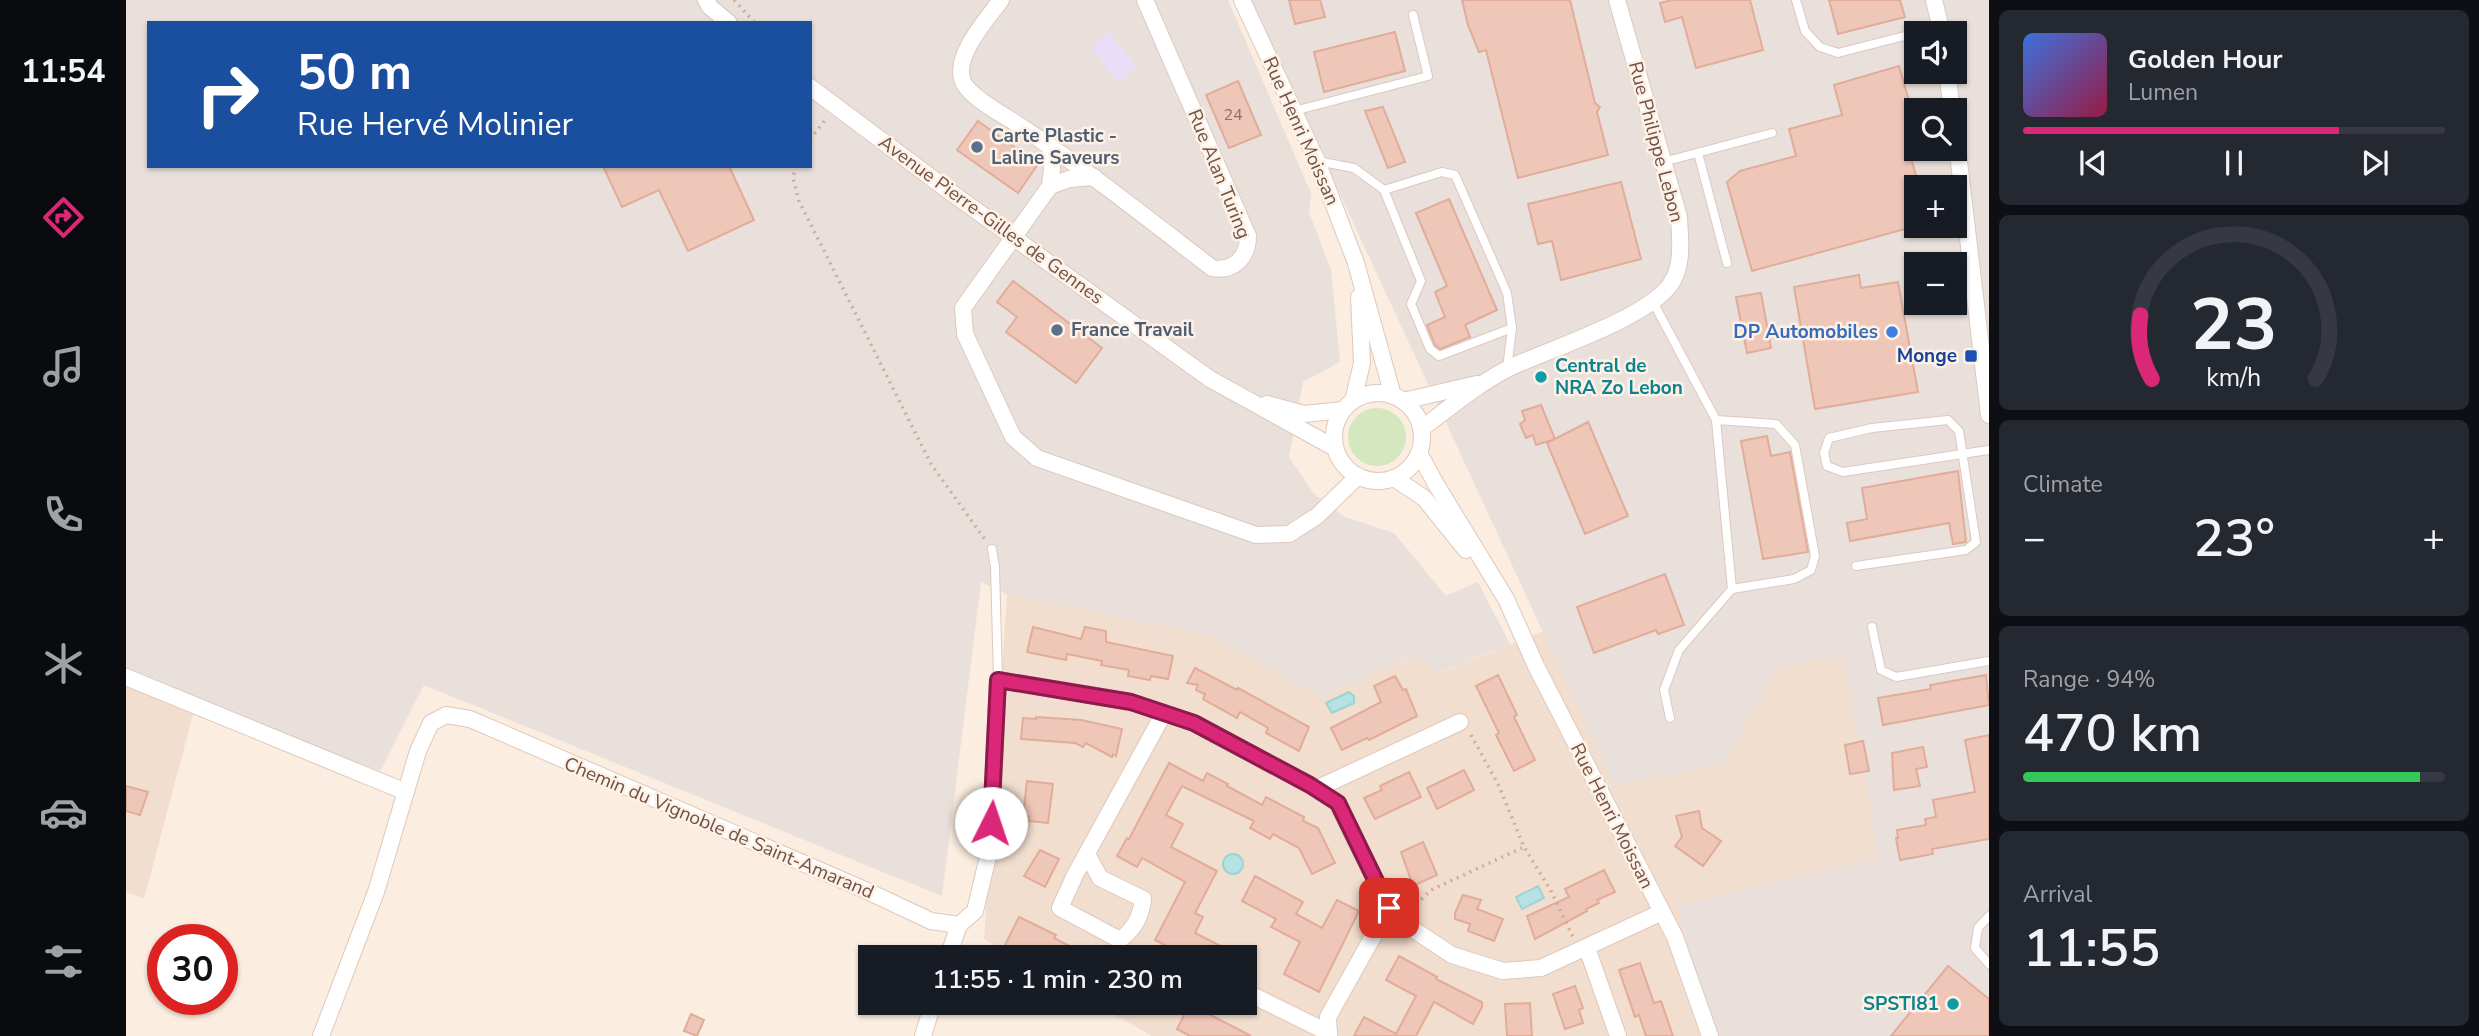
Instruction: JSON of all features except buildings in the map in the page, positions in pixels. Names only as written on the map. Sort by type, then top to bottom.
[{"type":"street","points":[[706,0],[723,21]]},
{"type":"street","name":"Rue Alan Turing","points":[[1001,0],[969,44],[960,65],[962,81],[978,98],[1094,177],[1212,268],[1221,270],[1230,267],[1244,256],[1248,247],[1248,236],[1146,0]]},
{"type":"street","name":"Rue Henri Moissan","points":[[1242,0],[1317,162],[1356,263],[1398,398]]},
{"type":"street","name":"Rue Philippe Lebon","points":[[1421,429],[1507,369],[1606,326],[1653,302],[1671,284],[1681,255],[1679,217],[1617,0]]},
{"type":"street","points":[[1934,0],[1939,21]]},
{"type":"street","name":"Avenue Pierre-Gilles de Gennes","points":[[812,88],[1210,379],[1335,448]]},
{"type":"street","points":[[1050,146],[1050,186],[963,308],[965,334],[1013,437],[1037,458],[1256,535],[1290,534],[1317,516],[1358,476]]},
{"type":"street","points":[[1959,161],[1989,415]]},
{"type":"street","points":[[1050,186],[1069,179],[1094,177]]},
{"type":"street","name":"Rue Henri Moissan","points":[[1348,405],[1362,363],[1362,325],[1356,263]]},
{"type":"street","name":"Rue Philippe Lebon","points":[[1398,398],[1486,382]]},
{"type":"street","points":[[1380,393],[1398,398],[1418,418],[1421,429],[1419,453],[1405,472],[1394,478],[1370,481],[1358,476],[1340,460],[1335,448],[1337,422],[1348,405],[1366,395],[1380,393]]},
{"type":"street","name":"Avenue Pierre-Gilles de Gennes","points":[[1244,398],[1304,414],[1348,405]]},
{"type":"street","name":"Rue Henri Moissan","points":[[1419,453],[1506,599],[1536,666],[1675,937],[1710,1036]]},
{"type":"street","name":"Rue Henri Moissan","points":[[1394,478],[1424,498],[1506,599]]},
{"type":"street","points":[[126,677],[406,792]]},
{"type":"street","points":[[952,945],[959,925],[975,911],[989,848],[998,680],[1131,702],[1194,723],[1316,789],[1338,803],[1394,914],[1452,956],[1503,971],[1541,968],[1662,912]]},
{"type":"street","points":[[1087,854],[1100,878],[1143,899],[1142,910],[1133,930],[1120,940],[1060,908],[1087,854],[1164,713]]},
{"type":"street","name":"Chemin du Vignoble de Saint-Amarand","points":[[321,1036],[376,892],[418,751],[431,723],[446,715],[470,719],[865,890],[930,921],[959,925]]},
{"type":"street","points":[[1316,789],[1460,722]]},
{"type":"street","points":[[1329,1034],[1328,1017],[1394,914]]},
{"type":"street","points":[[1583,950],[1618,1036]]},
{"type":"street","points":[[1257,998],[1329,1034]]},
{"type":"street","points":[[923,1036],[929,1015]]},
{"type":"lane","points":[[1796,0],[1805,31],[1821,47],[1838,53],[1904,36]]},
{"type":"lane","points":[[1294,111],[1428,76],[1413,15]]},
{"type":"lane","points":[[1663,163],[1772,133]]},
{"type":"lane","points":[[1698,153],[1727,263]]},
{"type":"lane","points":[[1317,162],[1354,168],[1384,190],[1421,281],[1411,304],[1430,349],[1439,356],[1513,328]]},
{"type":"lane","points":[[1384,190],[1442,172],[1455,175],[1507,293],[1513,328],[1507,369]]},
{"type":"lane","points":[[1653,302],[1716,420],[1732,589]]},
{"type":"lane","points":[[1670,718],[1664,690],[1679,650],[1732,589],[1794,579],[1811,570],[1815,555],[1795,445],[1776,424],[1716,420]]},
{"type":"lane","points":[[1856,566],[1966,550],[1976,542],[1961,454],[1959,431],[1948,420],[1872,428],[1829,438],[1824,453],[1827,466],[1843,472],[1961,454],[1989,450]]},
{"type":"lane","points":[[992,549],[995,567],[998,680]]},
{"type":"lane","points":[[1872,627],[1881,670],[1896,677],[1989,661]]},
{"type":"lane","points":[[1989,916],[1978,928],[1975,948],[1989,964]]},
{"type":"path","points":[[796,168],[793,178],[799,201],[931,464],[992,549]]},
{"type":"path","points":[[1460,722],[1475,740],[1499,786],[1524,847],[1583,950]]},
{"type":"path","points":[[1394,914],[1431,890],[1524,847]]},
{"type":"shaded area","points":[[126,0],[1228,0],[1311,193],[1309,212],[1331,270],[1340,362],[1303,382],[1289,457],[1314,494],[1345,517],[1394,533],[1446,596],[1478,582],[1510,644],[1436,674],[1414,655],[1322,698],[1212,636],[1007,594],[981,582],[942,896],[424,685],[380,771],[196,703],[126,672]]},
{"type":"shaded area","points":[[1250,0],[1989,0],[1989,1036],[1715,1036],[1677,906],[1879,858],[1843,656],[1777,667],[1724,765],[1614,785]]},
{"type":"shaded area","points":[[1109,32],[1137,67],[1118,82],[1090,47]]},
{"type":"shaded area","points":[[1007,594],[1212,636],[1322,698],[1415,655],[1437,674],[1543,631],[1615,785],[1724,765],[1777,667],[1843,656],[1879,858],[1677,906],[1715,1036],[1152,1036],[1115,1015],[1257,1015],[1257,945],[994,945],[984,939]]},
{"type":"shaded area","points":[[126,672],[196,703],[144,899],[126,892]]},
{"type":"green space","points":[[1371,408],[1383,408],[1398,416],[1406,431],[1406,443],[1398,458],[1383,466],[1371,466],[1356,458],[1348,443],[1348,431],[1356,416]]},
{"type":"water","points":[[1349,692],[1354,696],[1354,703],[1332,713],[1326,703]]},
{"type":"water","points":[[1233,854],[1240,857],[1243,864],[1240,871],[1233,874],[1226,871],[1223,864],[1226,857]]},
{"type":"water","points":[[1538,886],[1544,898],[1522,909],[1516,897]]},
{"type":"place","name":"Carte Plastic - Laline Saveurs","points":[[977,147]]},
{"type":"place","name":"France Travail","points":[[1057,330]]},
{"type":"place","name":"DP Automobiles","points":[[1892,332]]},
{"type":"place","name":"Monge","points":[[1971,356]]},
{"type":"place","name":"Central de NRA Zo Lebon","points":[[1541,377]]},
{"type":"place","name":"SPSTI81","points":[[1953,1004]]},
{"type":"route","points":[[991,823],[998,680],[1131,702],[1194,723],[1310,785],[1338,803],[1389,908]]}]
